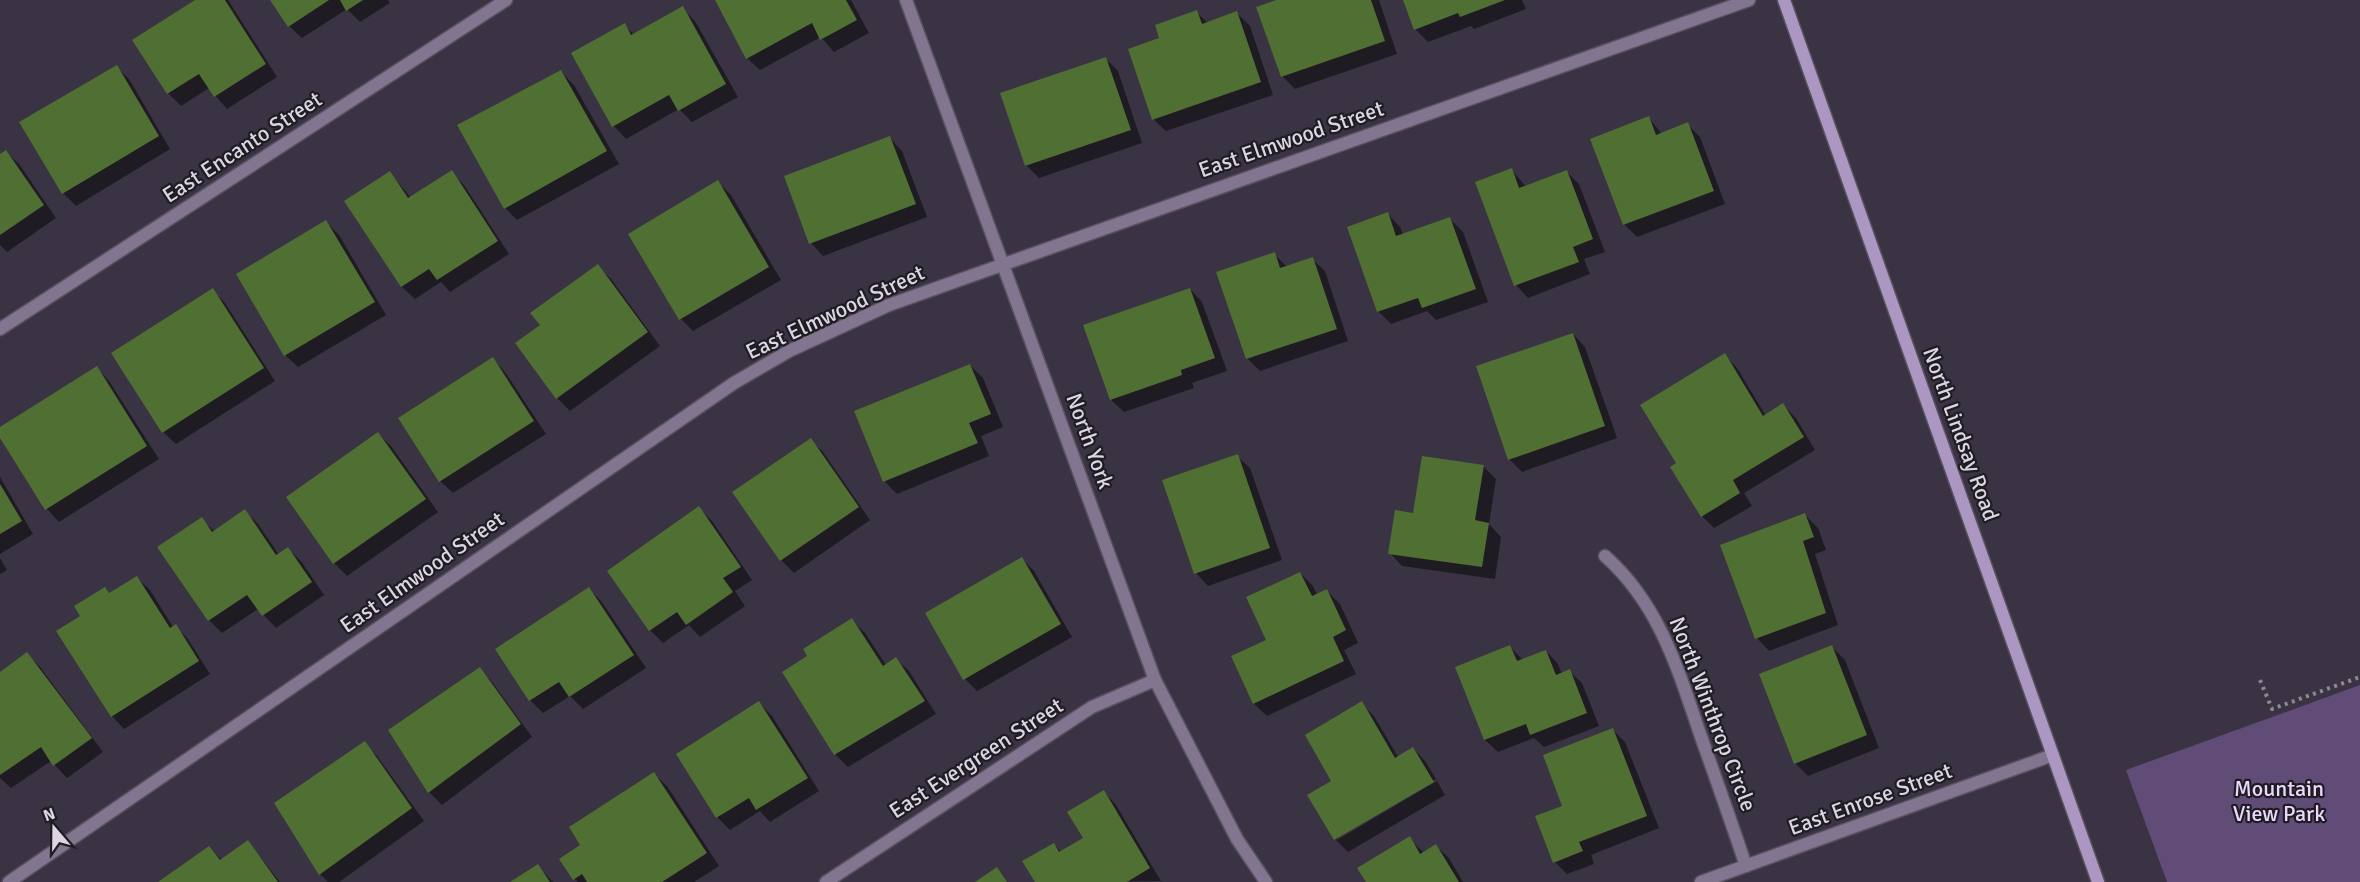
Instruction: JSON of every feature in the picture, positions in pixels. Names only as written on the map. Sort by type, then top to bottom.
[{"type":"main road","name":"North Lindsay Road","points":[[1784,0],[2098,882]]},
{"type":"street","name":"East Encanto Street","points":[[0,329],[506,0]]},
{"type":"street","name":"North York","points":[[906,0],[1155,680],[1237,839],[1266,882]]},
{"type":"street","name":"East Elmwood Street","points":[[9,882],[734,383],[789,351],[889,304],[1749,0]]},
{"type":"street","name":"North Winthrop Circle","points":[[1605,556],[1624,573],[1641,596],[1668,643],[1746,866]]},
{"type":"street","name":"East Evergreen Street","points":[[826,882],[1092,707],[1155,680]]},
{"type":"street","name":"East Enrose Street","points":[[1701,882],[2053,755]]},
{"type":"path","points":[[2260,680],[2272,709],[2360,676]]},
{"type":"green space","name":"Mountain View Park","points":[[2360,685],[2360,882],[2167,882],[2126,770]]},
{"type":"building","points":[[195,0],[225,0],[266,64],[214,97],[199,74],[167,94],[132,40]]},
{"type":"building","points":[[270,0],[329,0],[288,27]]},
{"type":"building","points":[[340,0],[363,0],[346,11]]},
{"type":"building","points":[[715,0],[846,0],[857,20],[820,40],[812,23],[746,59]]},
{"type":"building","points":[[1276,0],[1371,0],[1385,41],[1281,77],[1256,7]]},
{"type":"building","points":[[1403,0],[1505,0],[1460,17],[1458,13],[1414,30]]},
{"type":"building","points":[[683,6],[726,84],[678,111],[669,95],[612,127],[571,53],[625,23],[631,35]]},
{"type":"building","points":[[1197,10],[1202,24],[1237,11],[1261,82],[1152,120],[1128,49],[1159,38],[1155,25]]},
{"type":"building","points":[[1106,57],[1131,130],[1025,166],[1000,93]]},
{"type":"building","points":[[117,65],[159,136],[62,194],[19,122]]},
{"type":"building","points":[[561,70],[607,151],[504,209],[457,125]]},
{"type":"building","points":[[1649,116],[1656,135],[1688,122],[1714,191],[1623,225],[1590,139]]},
{"type":"building","points":[[890,136],[916,204],[809,244],[784,176]]},
{"type":"building","points":[[6,150],[44,205],[0,235],[0,154]]},
{"type":"building","points":[[1512,168],[1519,188],[1567,170],[1593,239],[1573,247],[1579,262],[1514,286],[1475,182]]},
{"type":"building","points":[[452,170],[498,241],[437,280],[429,269],[401,287],[344,201],[390,171],[408,198]]},
{"type":"building","points":[[718,180],[769,267],[679,320],[628,234]]},
{"type":"building","points":[[1388,212],[1396,236],[1450,217],[1476,289],[1422,308],[1418,298],[1377,312],[1347,227]]},
{"type":"building","points":[[326,220],[375,302],[284,356],[236,274]]},
{"type":"building","points":[[1275,252],[1280,268],[1313,257],[1337,329],[1246,359],[1216,272]]},
{"type":"building","points":[[598,264],[648,332],[556,399],[515,343],[540,325],[530,313]]},
{"type":"building","points":[[213,288],[264,368],[162,433],[111,353]]},
{"type":"building","points":[[1190,288],[1215,358],[1181,370],[1182,375],[1110,400],[1083,325]]},
{"type":"building","points":[[1573,333],[1605,426],[1508,460],[1476,366]]},
{"type":"building","points":[[1725,353],[1763,416],[1783,403],[1804,437],[1733,480],[1740,493],[1701,517],[1670,467],[1676,463],[1640,405]]},
{"type":"building","points":[[493,357],[534,421],[439,482],[398,418]]},
{"type":"building","points":[[970,364],[991,414],[969,423],[978,443],[883,482],[854,411]]},
{"type":"building","points":[[97,366],[147,446],[45,510],[0,438],[0,427]]},
{"type":"building","points":[[378,432],[426,499],[333,564],[286,497]]},
{"type":"building","points":[[811,438],[859,507],[780,561],[732,492]]},
{"type":"building","points":[[1238,454],[1270,548],[1194,574],[1162,480]]},
{"type":"building","points":[[1422,456],[1484,465],[1475,520],[1489,523],[1482,567],[1388,554],[1395,510],[1413,513]]},
{"type":"building","points":[[0,484],[22,521],[0,534]]},
{"type":"building","points":[[699,506],[741,567],[723,578],[733,592],[686,625],[677,612],[649,631],[607,571]]},
{"type":"building","points":[[245,509],[276,555],[288,547],[312,582],[262,616],[247,595],[208,621],[157,547],[202,517],[212,532]]},
{"type":"building","points":[[1805,513],[1814,537],[1803,541],[1826,613],[1755,639],[1720,545]]},
{"type":"building","points":[[1022,557],[1061,624],[963,680],[925,613]]},
{"type":"building","points":[[1300,572],[1312,596],[1327,589],[1346,630],[1333,637],[1344,661],[1253,704],[1231,656],[1266,640],[1246,597]]},
{"type":"building","points":[[137,576],[170,628],[176,624],[199,661],[111,717],[56,631],[80,616],[74,606],[105,587],[109,593]]},
{"type":"building","points":[[589,587],[634,655],[569,697],[559,682],[529,701],[495,649]]},
{"type":"building","points":[[852,618],[883,666],[896,657],[925,701],[834,755],[782,672],[807,656],[803,649]]},
{"type":"building","points":[[1510,645],[1517,661],[1546,650],[1556,675],[1570,669],[1587,713],[1530,735],[1526,724],[1484,740],[1455,667]]},
{"type":"building","points":[[1832,645],[1867,735],[1794,764],[1759,674]]},
{"type":"building","points":[[27,652],[92,738],[53,766],[41,747],[0,775],[0,672]]},
{"type":"building","points":[[480,667],[521,724],[428,793],[388,730]]},
{"type":"building","points":[[759,701],[808,778],[756,810],[749,798],[716,818],[676,754]]},
{"type":"building","points":[[1362,701],[1395,758],[1413,747],[1434,782],[1334,840],[1307,795],[1331,781],[1305,735]]},
{"type":"building","points":[[1613,728],[1647,816],[1579,842],[1583,851],[1553,863],[1535,816],[1562,806],[1543,755]]},
{"type":"building","points":[[365,741],[412,808],[319,875],[274,803]]},
{"type":"building","points":[[654,772],[707,853],[662,882],[587,882],[582,874],[573,880],[559,859],[580,845],[569,827]]},
{"type":"building","points":[[1104,790],[1150,868],[1127,882],[1035,882],[1022,861],[1054,843],[1059,852],[1083,838],[1067,812]]},
{"type":"building","points":[[1410,836],[1420,854],[1436,844],[1459,882],[1366,882],[1357,868]]},
{"type":"building","points":[[248,840],[278,882],[158,882],[209,846],[220,860]]},
{"type":"building","points":[[538,864],[550,882],[510,882]]},
{"type":"building","points":[[997,867],[1007,882],[975,882]]}]
